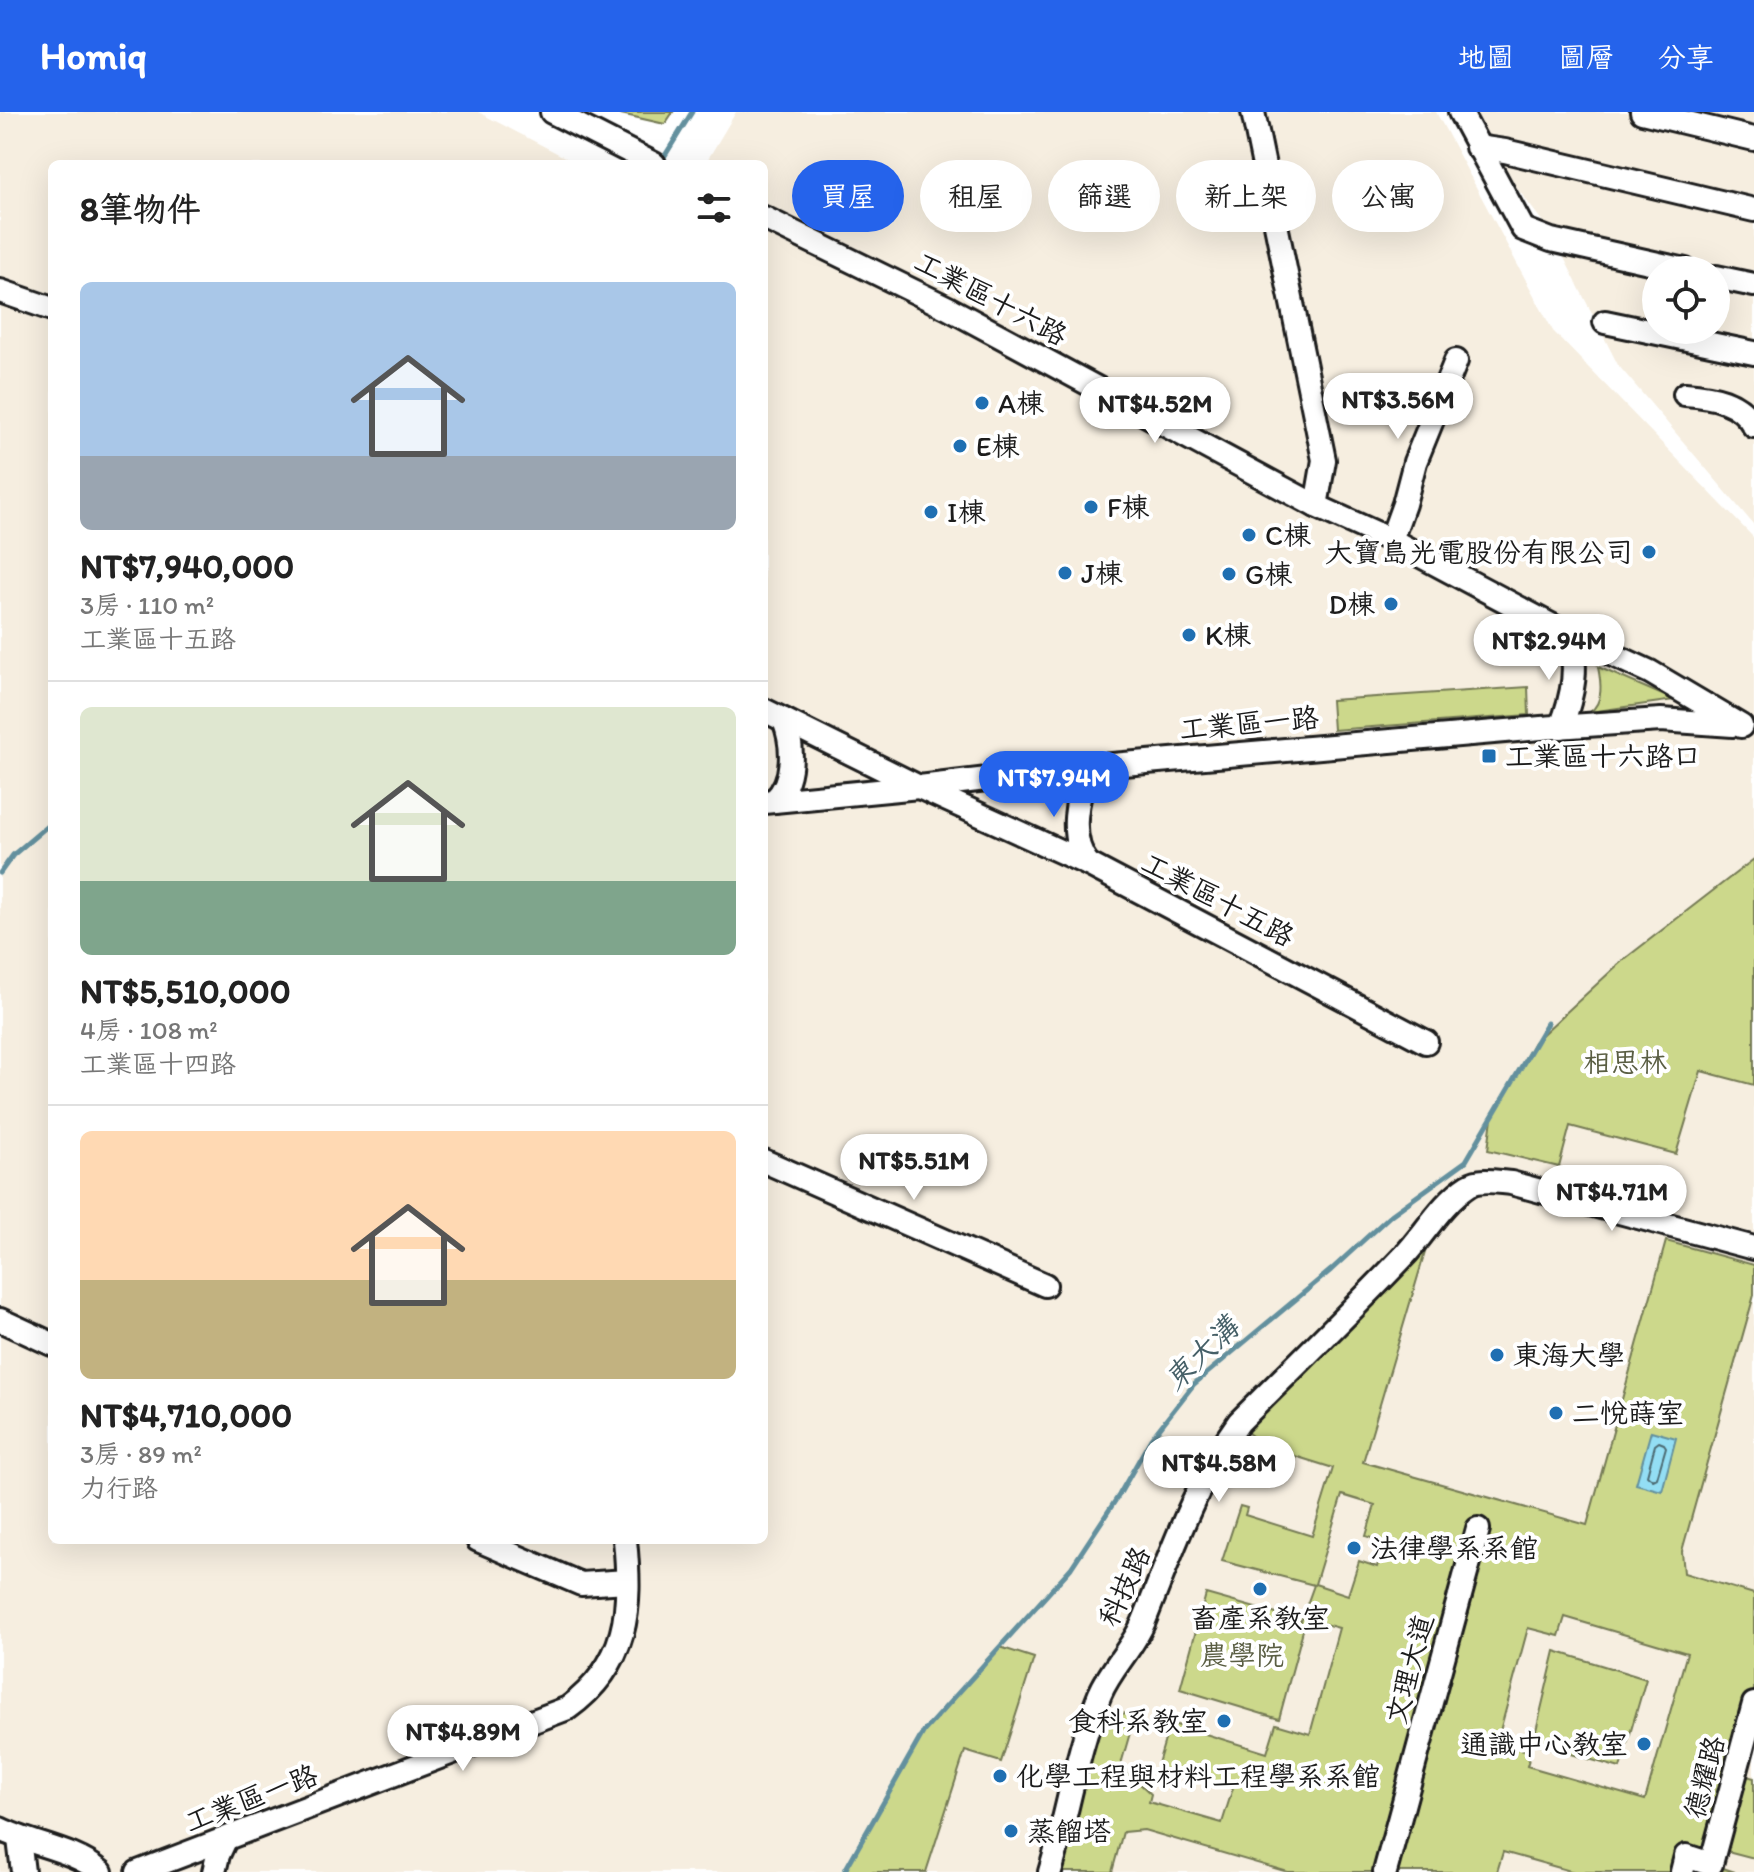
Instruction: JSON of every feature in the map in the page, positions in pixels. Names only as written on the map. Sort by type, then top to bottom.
[{"type":"street","points":[[552,112],[646,160]]},
{"type":"street","points":[[1253,112],[1324,460],[1316,506]]},
{"type":"street","points":[[1460,112],[1523,229],[1551,240],[1642,260]]},
{"type":"street","points":[[1642,112],[1754,139]]},
{"type":"street","points":[[1477,147],[1754,210]]},
{"type":"street","name":"工業區十六路","points":[[768,220],[948,308],[1316,506],[1391,540],[1566,633],[1650,672],[1747,727]]},
{"type":"street","points":[[1730,280],[1754,285]]},
{"type":"street","points":[[0,291],[48,308]]},
{"type":"street","points":[[1605,322],[1754,353]]},
{"type":"street","points":[[1391,540],[1415,462],[1456,361]]},
{"type":"street","points":[[1685,394],[1718,397],[1748,416],[1754,426]]},
{"type":"street","points":[[1561,727],[1572,691],[1574,653],[1566,633]]},
{"type":"street","name":"工業區十五路","points":[[768,712],[919,787],[1088,864],[1426,1042]]},
{"type":"street","points":[[769,802],[781,795],[791,758],[792,746],[784,720]]},
{"type":"street","name":"工業區一路","points":[[769,802],[1089,767],[1561,727],[1661,720],[1747,727]]},
{"type":"street","points":[[1088,864],[1082,856],[1077,830],[1078,794],[1089,767]]},
{"type":"street","points":[[768,1163],[1045,1285]]},
{"type":"street","name":"科技路","points":[[1050,1872],[1066,1802],[1101,1690],[1141,1630],[1171,1554],[1226,1440],[1239,1422],[1412,1248],[1438,1213],[1473,1182],[1511,1183],[1754,1248]]},
{"type":"street","points":[[0,1320],[48,1342]]},
{"type":"street","name":"文理大道","points":[[1385,1872],[1478,1529]]},
{"type":"street","points":[[487,1544],[581,1584],[627,1581]]},
{"type":"street","name":"工業區一路","points":[[138,1872],[568,1708],[603,1677],[619,1649],[625,1622],[625,1544]]},
{"type":"street","name":"德耀路","points":[[1684,1864],[1711,1864],[1754,1704]]},
{"type":"street","points":[[10,1834],[23,1872]]},
{"type":"street","points":[[10,1834],[88,1861],[101,1872]]},
{"type":"street","points":[[214,1872],[225,1840]]},
{"type":"shaded area","points":[[0,112],[478,112],[570,160],[48,160],[48,1544],[768,1544],[768,160],[707,160],[736,112],[1436,112],[1553,331],[1754,538],[1754,1872],[0,1872]]},
{"type":"shaded area","points":[[1459,112],[1754,112],[1754,525],[1618,365],[1552,234]]},
{"type":"green space","points":[[612,112],[673,112],[665,124]]},
{"type":"green space","points":[[1598,667],[1674,700],[1590,712],[1598,703]]},
{"type":"green space","points":[[1528,687],[1529,715],[1333,730],[1331,700]]},
{"type":"green space","name":"相思林","points":[[1754,859],[1754,1085],[1701,1071],[1676,1154],[1570,1126],[1559,1167],[1488,1150],[1492,1118],[1534,1042],[1622,961]]},
{"type":"green space","name":"農學院","points":[[1439,1205],[1363,1462],[1587,1525],[1666,1241],[1754,1265],[1754,1295],[1682,1551],[1684,1573],[1754,1594],[1754,1704],[1736,1773],[1754,1778],[1754,1858],[1716,1848],[1711,1864],[1735,1872],[1574,1872],[1503,1852],[1497,1872],[1288,1872],[1144,1830],[1123,1832],[1112,1872],[1045,1872],[1090,1718],[1136,1712],[1119,1771],[1140,1778],[1139,1783],[1151,1794],[1149,1802],[1222,1823],[1233,1788],[1157,1767],[1170,1723],[1267,1753],[1276,1724],[1310,1734],[1339,1628],[1306,1619],[1279,1719],[1180,1689],[1206,1594],[1301,1621],[1314,1585],[1222,1561],[1240,1506],[1247,1508],[1245,1515],[1312,1536],[1333,1468],[1266,1447],[1234,1422]],"holes":[[[1342,1495],[1375,1505],[1366,1536],[1384,1542],[1377,1567],[1359,1561],[1348,1595],[1315,1584]],[[1565,1617],[1687,1653],[1645,1800],[1527,1766],[1531,1752],[1497,1742],[1528,1628],[1559,1636]]]},
{"type":"green space","points":[[1000,1647],[1034,1658],[1001,1762],[965,1751],[926,1872],[844,1872],[924,1731]]},
{"type":"green space","points":[[1555,1651],[1646,1679],[1620,1768],[1533,1743]]},
{"type":"water","points":[[1651,1431],[1676,1438],[1662,1491],[1636,1484]]},
{"type":"waterway","points":[[662,160],[692,112]]},
{"type":"waterway","points":[[0,873],[13,855],[48,825]]},
{"type":"waterway","name":"東大溝","points":[[844,1872],[924,1731],[1071,1568],[1151,1439],[1194,1384],[1331,1270],[1391,1215],[1466,1161],[1547,1023]]},
{"type":"place","name":"A棟","points":[[982,403]]},
{"type":"place","name":"E棟","points":[[960,446]]},
{"type":"place","name":"F棟","points":[[1091,507]]},
{"type":"place","name":"I棟","points":[[931,512]]},
{"type":"place","name":"C棟","points":[[1249,535]]},
{"type":"place","name":"大寶島光電股份有限公司","points":[[1649,552]]},
{"type":"place","name":"J棟","points":[[1065,573]]},
{"type":"place","name":"G棟","points":[[1229,574]]},
{"type":"place","name":"D棟","points":[[1391,604]]},
{"type":"place","name":"K棟","points":[[1189,635]]},
{"type":"place","name":"工業區十六路口","points":[[1489,756]]},
{"type":"place","name":"東海大學","points":[[1497,1355]]},
{"type":"place","name":"二悅蒔室","points":[[1556,1413]]},
{"type":"place","name":"法律學系系館","points":[[1354,1548]]},
{"type":"place","name":"畜產系教室","points":[[1260,1589]]},
{"type":"place","name":"食科系教室","points":[[1224,1721]]},
{"type":"place","name":"通識中心教室","points":[[1644,1744]]},
{"type":"place","name":"化學工程與材料工程學系系館","points":[[1000,1776]]},
{"type":"place","name":"蒸餾塔","points":[[1011,1831]]}]
